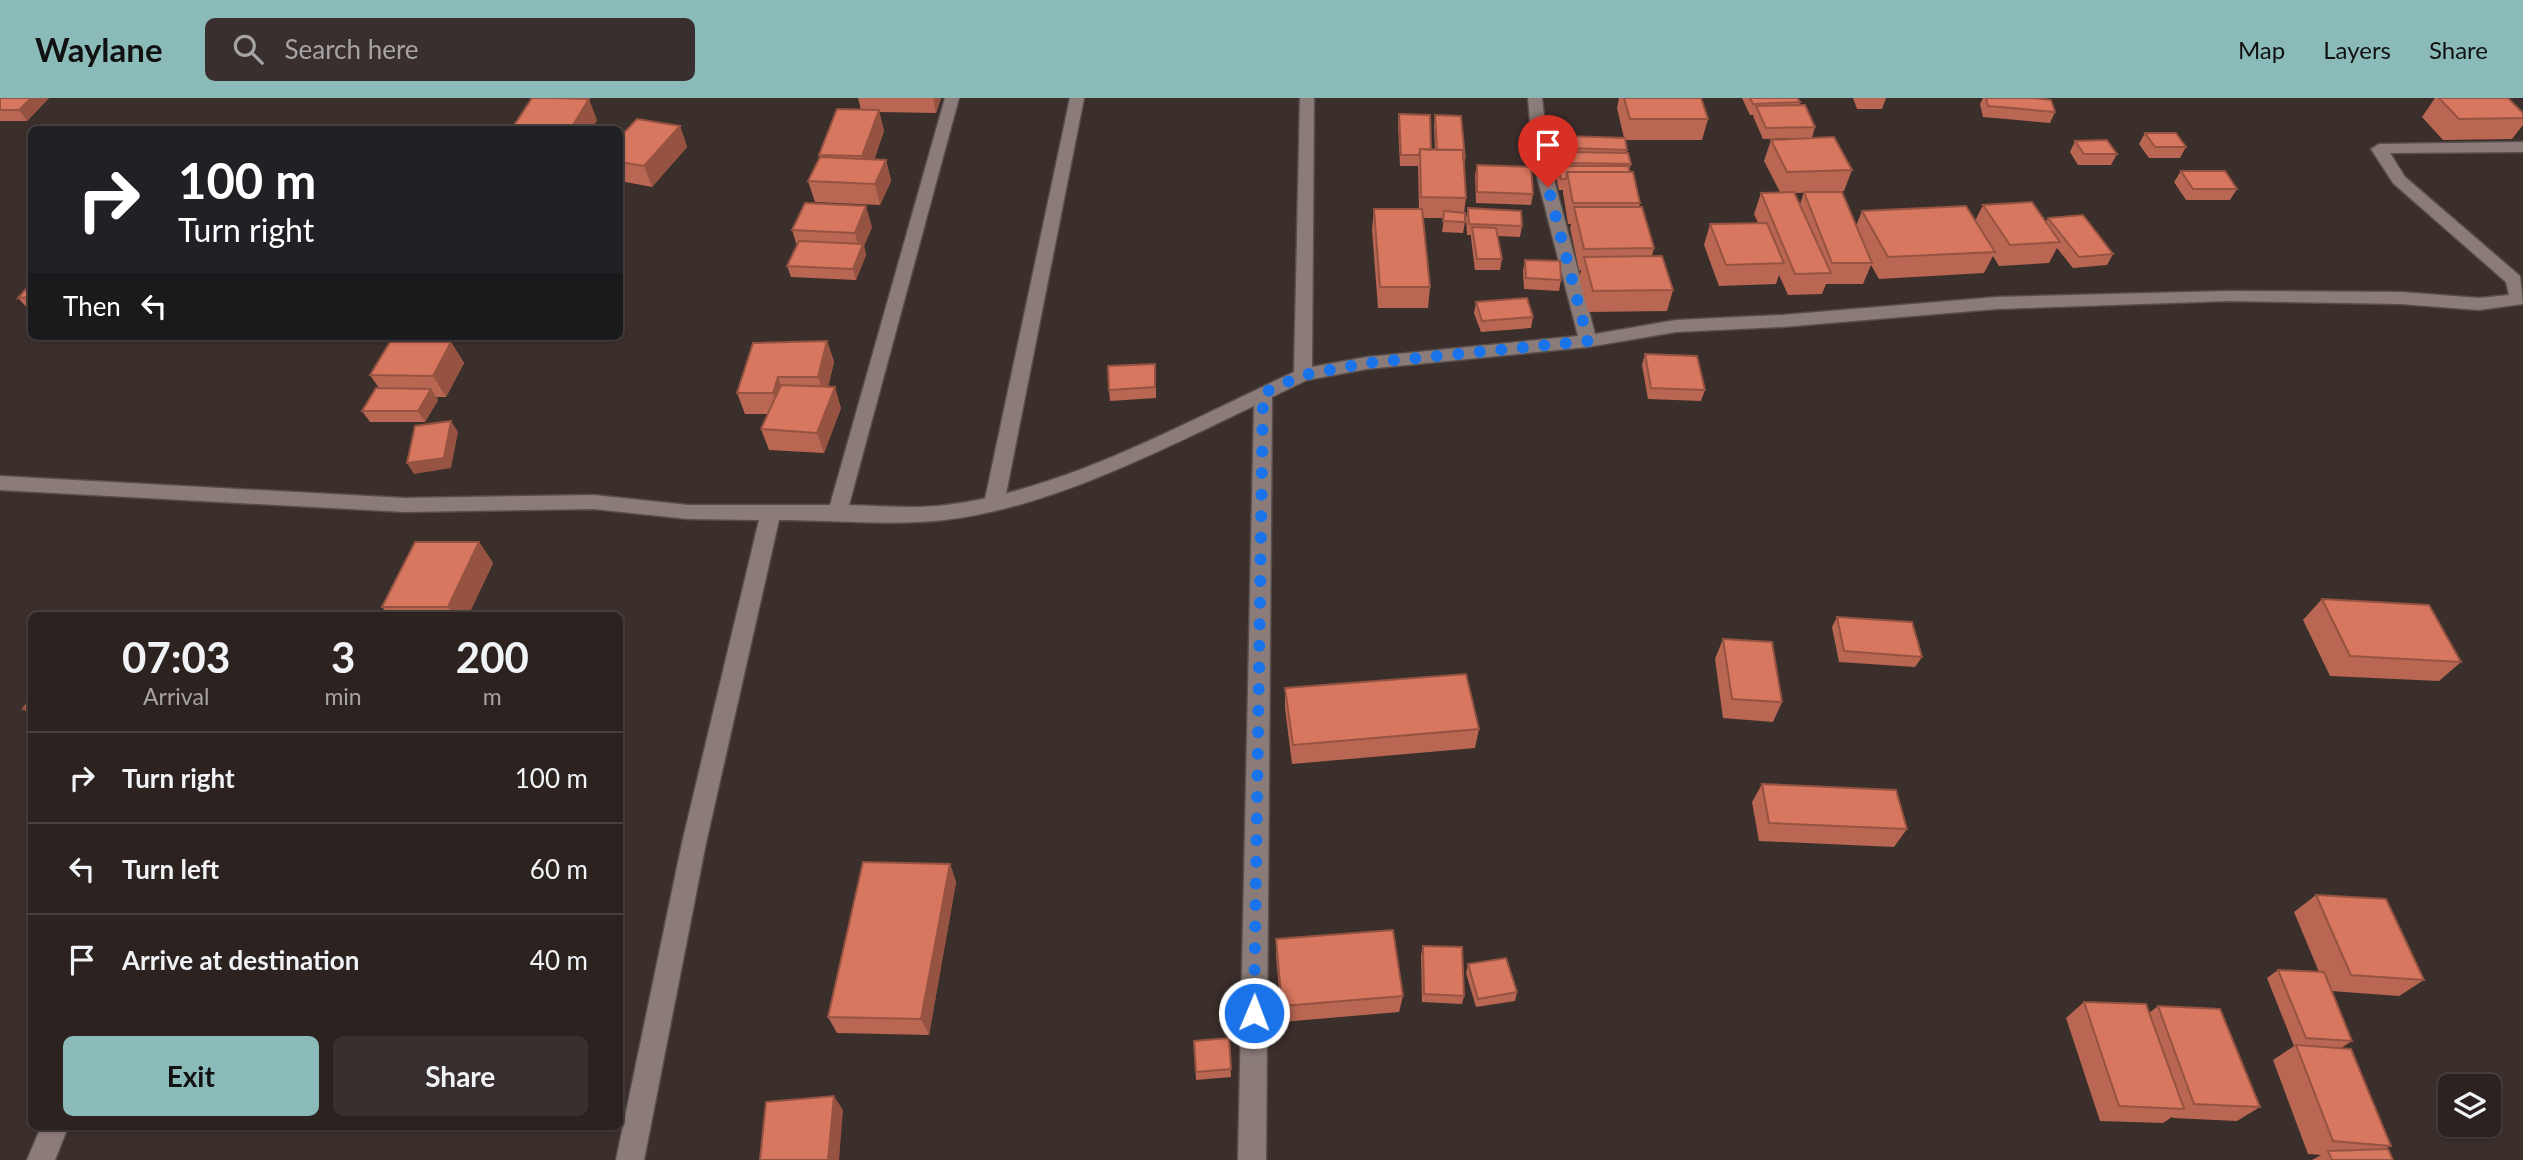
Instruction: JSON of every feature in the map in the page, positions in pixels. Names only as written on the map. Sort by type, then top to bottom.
[{"type":"street","points":[[838,511],[952,98]]},
{"type":"street","points":[[994,504],[1077,98]]},
{"type":"street","points":[[1303,375],[1307,98]]},
{"type":"street","points":[[1535,98],[1541,161],[1588,341]]},
{"type":"street","points":[[0,483],[405,505],[594,502],[688,512],[943,513],[994,504],[1109,466],[1303,375],[1367,363],[1588,341],[1676,326],[1997,303],[2229,296],[2401,298],[2479,303],[2518,300],[2514,279],[2399,180],[2379,149],[2523,147]]},
{"type":"street","points":[[1252,1160],[1263,393]]},
{"type":"street","points":[[630,1160],[694,843],[771,511]]},
{"type":"street","points":[[41,1160],[54,1130]]},
{"type":"building","points":[[0,98],[31,98],[19,110],[0,110]]},
{"type":"building","points":[[532,98],[589,99],[572,126],[514,126]]},
{"type":"building","points":[[1624,98],[1701,98],[1708,119],[1630,119]]},
{"type":"building","points":[[1750,98],[1797,98],[1800,102],[1753,104]]},
{"type":"building","points":[[1986,98],[2051,100],[2055,112],[1988,106]]},
{"type":"building","points":[[2439,98],[2508,98],[2523,113],[2523,118],[2459,119]]},
{"type":"building","points":[[1805,105],[1815,127],[1766,128],[1756,106]]},
{"type":"building","points":[[837,109],[879,110],[862,156],[819,155]]},
{"type":"building","points":[[1399,114],[1430,115],[1431,150],[1420,149],[1419,155],[1401,155]]},
{"type":"building","points":[[1435,115],[1461,116],[1465,158],[1463,150],[1437,150]]},
{"type":"building","points":[[637,119],[680,126],[644,166],[623,162],[623,134]]},
{"type":"building","points":[[2145,133],[2176,133],[2186,147],[2155,147]]},
{"type":"building","points":[[1567,136],[1625,138],[1627,150],[1568,148]]},
{"type":"building","points":[[1834,137],[1852,170],[1787,172],[1771,140]]},
{"type":"building","points":[[2107,140],[2117,154],[2084,154],[2075,141]]},
{"type":"building","points":[[1420,149],[1463,150],[1466,198],[1421,197]]},
{"type":"building","points":[[1569,152],[1628,153],[1631,164],[1571,163]]},
{"type":"building","points":[[820,157],[886,160],[875,184],[808,181]]},
{"type":"building","points":[[1477,165],[1531,167],[1533,194],[1477,192]]},
{"type":"building","points":[[1558,166],[1628,166],[1630,172],[1567,172],[1566,179],[1561,179]]},
{"type":"building","points":[[2181,171],[2225,171],[2237,189],[2193,189]]},
{"type":"building","points":[[1567,172],[1633,172],[1640,203],[1573,203]]},
{"type":"building","points":[[1794,192],[1831,273],[1795,274],[1761,193]]},
{"type":"building","points":[[1804,192],[1842,192],[1872,263],[1832,263]]},
{"type":"building","points":[[2032,202],[2060,242],[2010,245],[1983,205]]},
{"type":"building","points":[[805,203],[866,206],[855,233],[792,230]]},
{"type":"building","points":[[1966,206],[1995,252],[1888,257],[1862,211]]},
{"type":"building","points":[[1574,207],[1642,207],[1654,248],[1584,249]]},
{"type":"building","points":[[1468,208],[1521,211],[1522,226],[1469,224]]},
{"type":"building","points":[[1374,209],[1422,209],[1430,287],[1380,287]]},
{"type":"building","points":[[1444,211],[1465,213],[1465,222],[1443,221]]},
{"type":"building","points":[[2083,215],[2113,254],[2079,257],[2048,218]]},
{"type":"building","points":[[1767,223],[1784,263],[1726,265],[1710,224]]},
{"type":"building","points":[[1472,227],[1496,228],[1502,259],[1477,259]]},
{"type":"building","points":[[799,241],[863,244],[853,269],[787,266]]},
{"type":"building","points":[[1662,256],[1673,290],[1593,291],[1584,257]]},
{"type":"building","points":[[1525,260],[1560,261],[1561,280],[1526,278]]},
{"type":"building","points":[[28,287],[28,297],[18,298]]},
{"type":"building","points":[[1527,298],[1533,317],[1482,321],[1476,302]]},
{"type":"building","points":[[827,341],[818,377],[778,377],[773,393],[737,393],[753,343]]},
{"type":"building","points":[[390,342],[451,342],[433,376],[370,375]]},
{"type":"building","points":[[1645,354],[1697,356],[1705,390],[1651,388]]},
{"type":"building","points":[[1155,364],[1155,387],[1109,390],[1108,366]]},
{"type":"building","points":[[781,385],[835,387],[817,433],[761,429]]},
{"type":"building","points":[[376,388],[431,389],[418,411],[362,411]]},
{"type":"building","points":[[451,421],[444,458],[407,463],[415,426]]},
{"type":"building","points":[[415,542],[479,542],[448,607],[382,607]]},
{"type":"building","points":[[2322,599],[2429,605],[2461,662],[2350,656]]},
{"type":"building","points":[[1837,617],[1912,622],[1922,657],[1844,651]]},
{"type":"building","points":[[1723,639],[1772,642],[1782,702],[1732,699]]},
{"type":"building","points":[[1466,674],[1479,729],[1293,745],[1285,688]]},
{"type":"building","points":[[1762,784],[1896,790],[1907,829],[1769,823]]},
{"type":"building","points":[[863,862],[950,864],[921,1019],[828,1017]]},
{"type":"building","points":[[2316,895],[2386,899],[2424,980],[2351,975]]},
{"type":"building","points":[[1393,930],[1403,996],[1282,1006],[1276,939]]},
{"type":"building","points":[[1423,946],[1462,947],[1464,996],[1424,994]]},
{"type":"building","points":[[1506,958],[1517,992],[1478,999],[1468,964]]},
{"type":"building","points":[[2278,970],[2324,972],[2352,1041],[2306,1038]]},
{"type":"building","points":[[2084,1002],[2146,1004],[2184,1109],[2119,1106]]},
{"type":"building","points":[[2158,1006],[2220,1009],[2260,1107],[2194,1104]]},
{"type":"building","points":[[1229,1038],[1231,1069],[1196,1072],[1194,1041]]},
{"type":"building","points":[[2296,1045],[2351,1049],[2391,1146],[2333,1141]]},
{"type":"building","points":[[834,1096],[828,1160],[760,1160],[766,1102]]},
{"type":"building","points":[[2388,1149],[2393,1160],[2332,1160],[2328,1151]]},
{"type":"route","points":[[1254,1013],[1263,393],[1303,375],[1367,363],[1588,341],[1548,187]]}]
